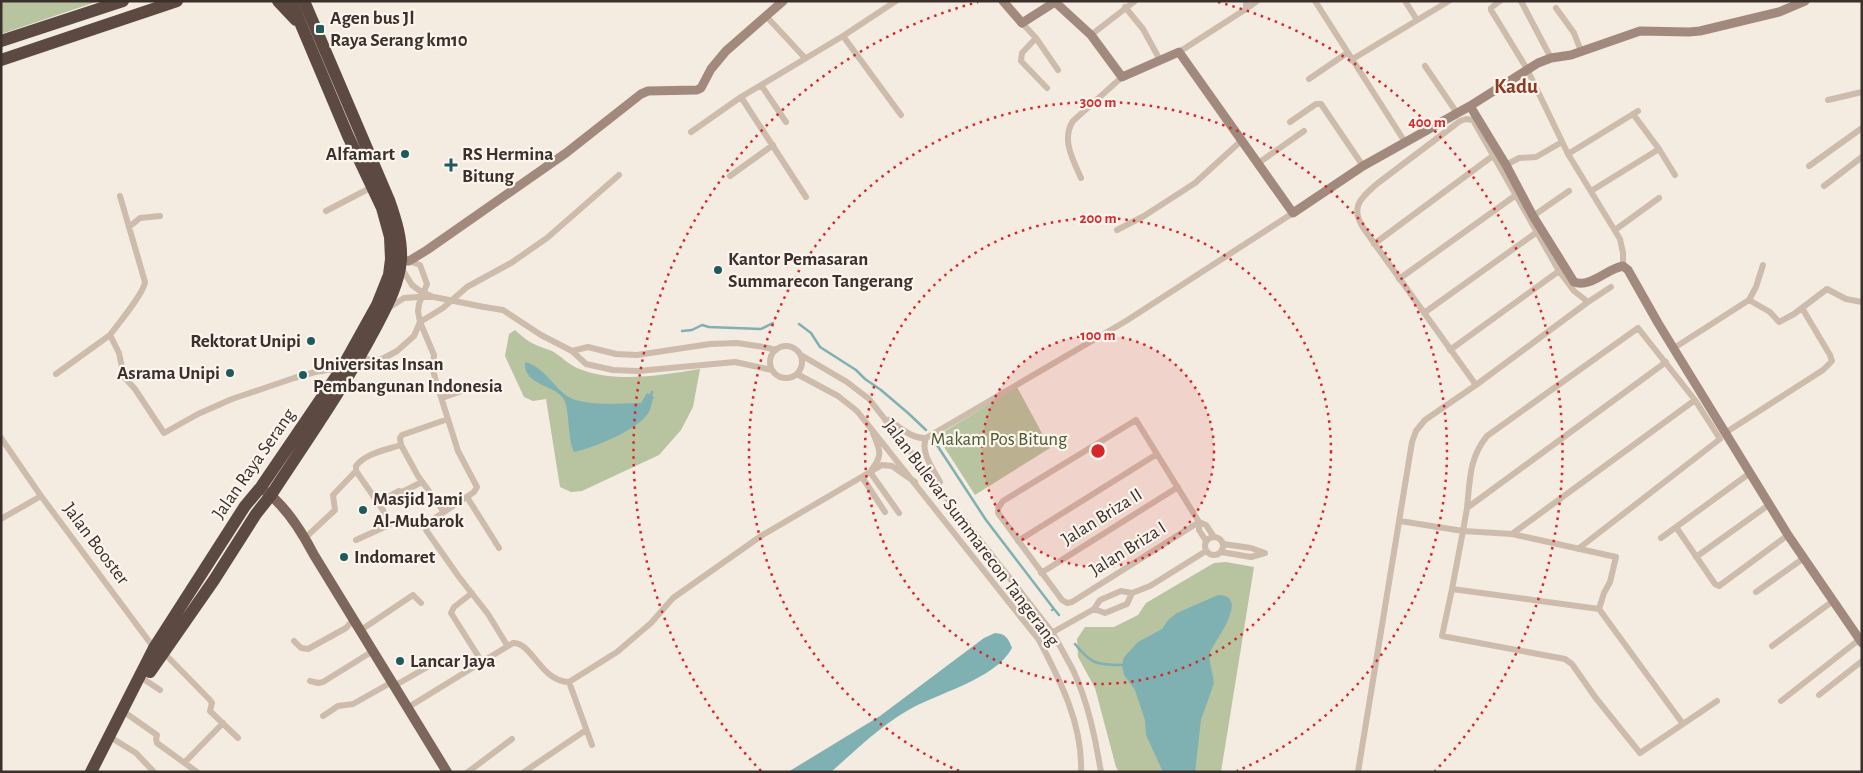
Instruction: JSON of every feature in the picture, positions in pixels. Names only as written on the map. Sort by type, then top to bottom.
[{"type":"highway","points":[[1,41],[123,1]]},
{"type":"highway","points":[[1,60],[177,1]]},
{"type":"highway","points":[[278,1],[309,34]]},
{"type":"highway","name":"Jalan Raya Serang","points":[[91,772],[159,646],[246,506],[266,491],[360,356],[383,314],[397,281],[400,262],[399,232],[389,200],[309,34],[291,1]]},
{"type":"highway","name":"Jalan Raya Serang","points":[[304,1],[309,34],[348,136],[386,218],[391,244],[400,262]]},
{"type":"highway","name":"Jalan Raya Serang","points":[[266,491],[342,368],[377,304],[389,275],[400,262]]},
{"type":"highway","name":"Jalan Raya Serang","points":[[99,772],[145,680],[159,646]]},
{"type":"main road","points":[[266,491],[305,538],[446,772]]},
{"type":"street","points":[[400,262],[560,157],[641,94],[701,88],[711,69],[726,51],[783,1]]},
{"type":"street","points":[[691,132],[742,97],[843,36],[896,1]]},
{"type":"street","points":[[1003,1],[1036,38],[1058,70]]},
{"type":"street","points":[[1091,35],[1135,1]]},
{"type":"street","points":[[1246,1],[1246,9]]},
{"type":"street","points":[[1080,178],[1069,148],[1067,134],[1073,121],[1122,77],[1179,52],[1257,1]]},
{"type":"street","points":[[1315,1],[1405,142]]},
{"type":"street","points":[[1405,1],[1417,20]]},
{"type":"street","points":[[1351,60],[1449,1]]},
{"type":"street","points":[[1500,1],[1491,10],[1526,69],[1568,154],[1615,230],[1622,246],[1623,266]]},
{"type":"street","points":[[1522,1],[1552,58]]},
{"type":"street","points":[[884,417],[913,437],[926,438],[1126,321],[1293,214],[1363,166],[1470,106],[1526,69],[1552,58],[1571,55],[1632,32],[1652,30],[1700,31],[1779,12],[1805,1]]},
{"type":"street","points":[[1022,23],[1055,2],[1091,35],[1122,77]]},
{"type":"street","points":[[1125,7],[1143,29],[1160,60]]},
{"type":"street","points":[[1556,8],[1574,34],[1580,51]]},
{"type":"street","points":[[766,16],[805,58]]},
{"type":"street","points":[[843,36],[901,115]]},
{"type":"street","points":[[1036,38],[1022,53],[1021,61],[1047,88]]},
{"type":"street","points":[[1179,52],[1293,214]]},
{"type":"street","points":[[1309,79],[1347,53]]},
{"type":"street","points":[[1425,66],[1456,113]]},
{"type":"street","points":[[761,85],[786,122]]},
{"type":"street","points":[[1828,100],[1862,92]]},
{"type":"street","points":[[742,97],[806,197]]},
{"type":"street","points":[[1290,122],[1316,104],[1321,104],[1363,166]]},
{"type":"street","points":[[1470,106],[1506,165],[1533,216],[1574,282],[1584,283],[1616,267],[1623,266],[1628,270],[1788,536],[1861,641],[1781,701]]},
{"type":"street","points":[[1568,154],[1635,112],[1675,175]]},
{"type":"street","points":[[1476,385],[1359,223],[1356,214],[1356,209],[1360,202],[1378,183],[1460,121],[1466,119],[1473,120],[1559,271],[1574,291],[1588,302]]},
{"type":"street","points":[[1809,166],[1862,128]]},
{"type":"street","points":[[1258,164],[1304,131]]},
{"type":"street","points":[[1116,230],[1144,216],[1195,182],[1241,141]]},
{"type":"street","points":[[1506,165],[1519,158],[1536,157],[1562,142]]},
{"type":"street","points":[[730,176],[773,145]]},
{"type":"street","points":[[1591,190],[1659,149]]},
{"type":"street","points":[[1374,244],[1494,155]]},
{"type":"street","points":[[1824,186],[1862,157]]},
{"type":"street","points":[[360,356],[374,362],[390,354],[414,336],[420,322],[443,308],[467,287],[511,263],[547,238],[619,175]]},
{"type":"street","points":[[326,211],[372,187]]},
{"type":"street","points":[[1533,216],[1568,191]]},
{"type":"street","points":[[1399,279],[1516,194]]},
{"type":"street","points":[[56,374],[110,335],[133,302],[141,294],[144,286],[140,264],[120,196]]},
{"type":"street","points":[[1615,230],[1659,198]]},
{"type":"street","points":[[129,227],[140,218],[160,216]]},
{"type":"street","points":[[1424,314],[1537,232]]},
{"type":"street","points":[[400,262],[420,264],[427,284],[419,304],[420,322],[434,354],[433,369],[458,451],[477,488],[476,491],[429,522],[426,530],[488,614],[507,645]]},
{"type":"street","name":"Jalan Bulevar Summarecon Tangerang","points":[[400,262],[412,285],[420,294],[503,310],[541,335],[572,351],[586,364],[613,370],[638,371],[735,362],[772,370],[777,376],[785,378],[797,374],[838,396],[857,411],[870,425],[1039,640],[1058,676],[1069,705],[1081,758],[1081,772]]},
{"type":"street","points":[[1674,348],[1749,300],[1756,287],[1762,264]]},
{"type":"street","points":[[1450,350],[1559,271]]},
{"type":"street","points":[[1358,772],[1412,442],[1416,431],[1425,420],[1611,287]]},
{"type":"street","points":[[1749,300],[1770,312],[1779,322],[1828,289],[1846,299],[1862,302]]},
{"type":"street","points":[[383,314],[404,298],[420,294]]},
{"type":"street","points":[[1725,432],[1823,370],[1832,361],[1830,354],[1802,308]]},
{"type":"street","points":[[1578,548],[1720,440],[1695,400],[1641,329],[1636,328],[1487,436],[1474,455],[1463,531],[1442,636],[1565,659],[1572,664],[1595,697],[1640,753],[1717,701]]},
{"type":"street","points":[[110,335],[119,353],[124,377],[135,389],[164,433],[198,414],[232,399],[308,374],[342,368]]},
{"type":"street","name":"Jalan Bulevar Summarecon Tangerang","points":[[572,351],[588,348],[616,354],[638,355],[710,344],[736,344],[776,350],[783,347],[791,347],[847,382],[869,399],[1052,632],[1073,671],[1084,699],[1095,735],[1101,772]]},
{"type":"street","points":[[772,370],[770,362],[776,350]]},
{"type":"street","points":[[797,374],[802,368],[801,355]]},
{"type":"street","points":[[1467,508],[1666,362]]},
{"type":"street","points":[[442,398],[482,384]]},
{"type":"street","points":[[1512,534],[1695,400]]},
{"type":"street","points":[[444,512],[422,482],[401,445],[400,438],[402,435],[448,419]]},
{"type":"street","points":[[1042,573],[998,513],[998,508],[1003,501],[1136,420],[1199,522],[1206,526],[1214,537],[1221,540],[1223,544],[1251,548],[1265,553],[1251,557],[1221,552],[1214,556],[1206,552]]},
{"type":"street","points":[[870,425],[880,450],[879,461],[870,472]]},
{"type":"street","points":[[1,438],[41,496]]},
{"type":"street","points":[[926,438],[924,450],[945,494]]},
{"type":"street","points":[[356,540],[389,525],[356,472],[356,465],[363,459],[401,445]]},
{"type":"street","points":[[1018,541],[1157,454]]},
{"type":"street","points":[[407,708],[513,642],[520,643],[548,674],[558,681],[569,682],[617,652],[652,623],[663,608],[686,589],[782,522],[882,465],[892,466],[914,482]]},
{"type":"street","points":[[305,538],[336,510],[333,495],[356,472]]},
{"type":"street","points":[[870,472],[899,514]]},
{"type":"street","points":[[1661,538],[1750,473]]},
{"type":"street","points":[[862,477],[884,512]]},
{"type":"street","points":[[377,503],[399,491],[402,492],[422,482]]},
{"type":"street","name":"Jalan Briza II","points":[[1042,573],[1178,487]]},
{"type":"street","name":"Jalan Booster","points":[[1,519],[41,496],[146,636],[159,646],[210,700],[212,703],[210,710],[222,723]]},
{"type":"street","points":[[467,497],[499,548]]},
{"type":"street","points":[[1696,558],[1770,504]]},
{"type":"street","points":[[1400,521],[1463,531],[1512,534],[1616,556],[1610,582],[1599,609]]},
{"type":"street","points":[[1199,522],[1199,530],[1206,541],[1206,552]]},
{"type":"street","name":"Jalan Briza I","points":[[1042,573],[1062,600],[1067,603],[1072,602],[1199,522]]},
{"type":"street","points":[[1676,527],[1696,558],[1715,584],[1719,586],[1788,536]]},
{"type":"street","points":[[1206,541],[1214,537]]},
{"type":"street","points":[[1221,552],[1223,544]]},
{"type":"street","points":[[1039,640],[1094,609],[1100,600],[1121,591],[1132,593],[1150,586],[1206,552]]},
{"type":"street","points":[[1756,592],[1804,558]]},
{"type":"street","points":[[1452,589],[1599,609],[1683,724]]},
{"type":"street","points":[[472,593],[454,608],[451,613],[482,662]]},
{"type":"street","points":[[1094,609],[1105,613],[1127,604],[1132,593]]},
{"type":"street","points":[[361,630],[413,595],[421,603]]},
{"type":"street","points":[[1772,646],[1833,601]]},
{"type":"street","points":[[294,641],[301,648],[308,649],[346,628],[354,619]]},
{"type":"street","points":[[146,636],[159,646]]},
{"type":"street","points":[[310,681],[318,684],[324,682],[373,651]]},
{"type":"street","points":[[1819,695],[1862,660]]},
{"type":"street","points":[[323,716],[338,706],[352,704],[438,661]]},
{"type":"street","points":[[145,680],[160,690]]},
{"type":"street","points":[[569,682],[592,744]]},
{"type":"street","points":[[127,714],[157,735],[157,743],[197,772]]},
{"type":"street","points":[[185,762],[222,723],[238,738]]},
{"type":"street","points":[[524,772],[586,730]]},
{"type":"street","points":[[468,772],[512,739]]},
{"type":"street","points":[[115,740],[136,753],[154,772]]},
{"type":"green space","points":[[1,1],[99,1],[1,34]]},
{"type":"green space","points":[[515,330],[530,342],[552,351],[577,368],[591,373],[606,376],[638,377],[700,369],[693,407],[681,430],[659,455],[582,491],[571,492],[560,487],[546,399],[533,401],[524,397],[505,356],[509,334]]},
{"type":"green space","name":"Makam Pos Bitung","points":[[1017,387],[1050,448],[975,495],[937,436]]},
{"type":"green space","points":[[1226,562],[1254,567],[1221,772],[1119,772],[1116,767],[1095,688],[1078,657],[1077,639],[1085,627],[1114,627],[1138,615],[1146,603],[1214,563]]},
{"type":"water","points":[[525,362],[537,368],[567,396],[583,402],[603,404],[641,403],[647,393],[654,397],[647,415],[633,427],[603,443],[574,452],[570,439],[567,408],[563,398],[558,393],[534,380],[526,370]]},
{"type":"water","points":[[1218,595],[1227,597],[1231,602],[1231,610],[1229,618],[1209,656],[1214,683],[1201,720],[1195,772],[1163,772],[1146,735],[1145,720],[1135,690],[1124,675],[1122,665],[1124,657],[1138,642],[1162,629],[1168,620],[1177,613]]},
{"type":"water","points":[[995,633],[1006,637],[1012,648],[1004,659],[992,669],[964,685],[918,705],[895,718],[831,772],[788,772],[880,716],[984,638]]},
{"type":"waterway","points":[[682,331],[692,330],[702,325],[709,327],[761,329],[773,323]]},
{"type":"waterway","points":[[799,324],[811,333],[820,347],[856,370],[926,430]]},
{"type":"waterway","points":[[933,439],[986,520],[1054,609]]},
{"type":"waterway","points":[[1052,610],[1054,609],[1059,615]]},
{"type":"waterway","points":[[1075,644],[1086,656],[1095,662],[1106,665],[1122,665]]},
{"type":"place","name":"Agen bus Jl Raya Serang km10","points":[[320,29]]},
{"type":"place","name":"Alfamart","points":[[405,154]]},
{"type":"place","name":"RS Hermina Bitung","points":[[451,165]]},
{"type":"place","name":"Kantor Pemasaran Summarecon Tangerang","points":[[718,270]]},
{"type":"place","name":"Rektorat Unipi","points":[[311,341]]},
{"type":"place","name":"Asrama Unipi","points":[[230,373]]},
{"type":"place","name":"Universitas Insan Pembangunan Indonesia","points":[[303,375]]},
{"type":"place","name":"Masjid Jami Al-Mubarok","points":[[363,510]]},
{"type":"place","name":"Indomaret","points":[[344,557]]},
{"type":"place","name":"Lancar Jaya","points":[[400,661]]},
{"type":"district","name":"Kadu","points":[[1516,86]]}]
